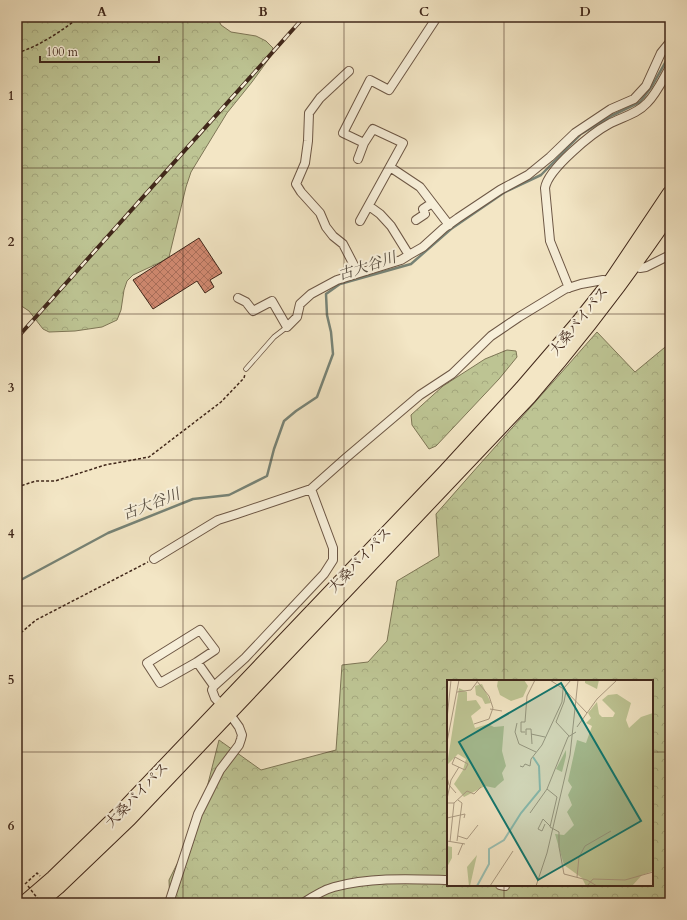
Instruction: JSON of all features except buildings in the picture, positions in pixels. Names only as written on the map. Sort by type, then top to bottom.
[{"type":"highway","name":"大桑バイパス","points":[[615,284],[670,193]]},
{"type":"highway","name":"大桑バイパス","points":[[24,903],[105,828],[226,709],[485,436],[522,388],[553,354],[577,324],[635,265],[670,213]]},
{"type":"highway","name":"大桑バイパス","points":[[40,903],[129,819],[226,709]]},
{"type":"street","points":[[364,143],[343,132],[370,80],[388,90],[437,17]]},
{"type":"street","points":[[238,298],[246,302],[253,311],[272,301],[287,327],[297,317],[300,304],[311,294],[337,280],[358,272],[401,260],[423,247],[449,225],[500,190],[528,175],[550,157],[575,133],[611,108],[634,99],[646,86],[661,53],[670,42]]},
{"type":"street","points":[[569,288],[550,241],[545,188],[546,183],[550,176],[569,154],[590,136],[609,124],[639,110],[647,104],[656,92],[670,67]]},
{"type":"street","points":[[349,72],[320,98],[309,113],[308,141],[305,163],[296,184],[301,192],[320,213],[326,227],[333,236],[343,244],[358,272]]},
{"type":"street","points":[[358,159],[364,143],[373,129],[403,143],[360,221]]},
{"type":"street","points":[[390,167],[420,187],[449,225]]},
{"type":"street","points":[[416,220],[425,214],[423,210],[432,203]]},
{"type":"street","points":[[368,206],[380,214],[391,226],[409,255]]},
{"type":"street","points":[[635,265],[640,268],[646,267],[670,255]]},
{"type":"street","points":[[154,559],[218,520],[311,489],[420,395],[452,374],[491,336],[519,316],[564,290],[581,284],[603,280],[615,284]]},
{"type":"street","points":[[169,903],[198,814],[220,770],[239,745],[242,735],[239,727],[226,709],[215,698],[212,690],[214,686],[245,658],[319,580],[333,560],[333,548],[311,489]]},
{"type":"street","points":[[200,630],[214,650],[197,662],[160,684],[147,663],[200,630]]},
{"type":"street","points":[[197,662],[214,686]]},
{"type":"street","points":[[303,903],[332,887],[366,881],[447,880]]},
{"type":"lane","points":[[246,369],[274,337],[287,327]]},
{"type":"path","points":[[17,53],[24,51],[61,31],[80,17]]},
{"type":"path","points":[[17,487],[36,481],[55,481],[105,465],[149,457],[222,402],[244,378],[246,369]]},
{"type":"path","points":[[17,636],[36,620],[154,559]]},
{"type":"path","points":[[25,884],[37,874],[40,876]]},
{"type":"path","points":[[28,886],[40,903]]},
{"type":"green space","points":[[17,17],[217,17],[221,25],[231,32],[256,36],[266,41],[273,48],[271,56],[227,113],[191,172],[169,257],[133,275],[127,281],[121,310],[117,320],[102,327],[75,331],[49,332],[43,329],[29,311],[17,303]]},
{"type":"green space","points":[[597,332],[635,372],[670,343],[670,903],[170,903],[169,880],[177,864],[193,843],[219,740],[261,770],[336,750],[342,665],[368,662],[387,641],[397,581],[439,556],[436,514]]},
{"type":"green space","points":[[507,350],[516,351],[517,357],[499,379],[436,446],[429,449],[412,425],[411,415],[443,386],[485,359]]},
{"type":"waterway","name":"古大谷川","points":[[17,582],[108,533],[193,499],[229,495],[267,476],[274,449],[284,421],[317,397],[333,354],[331,332],[327,315],[326,294],[340,284],[411,264],[451,229],[505,192],[541,175],[581,134],[613,115],[640,102],[652,86],[670,54]]},
{"type":"railway","points":[[17,338],[304,17]]}]
